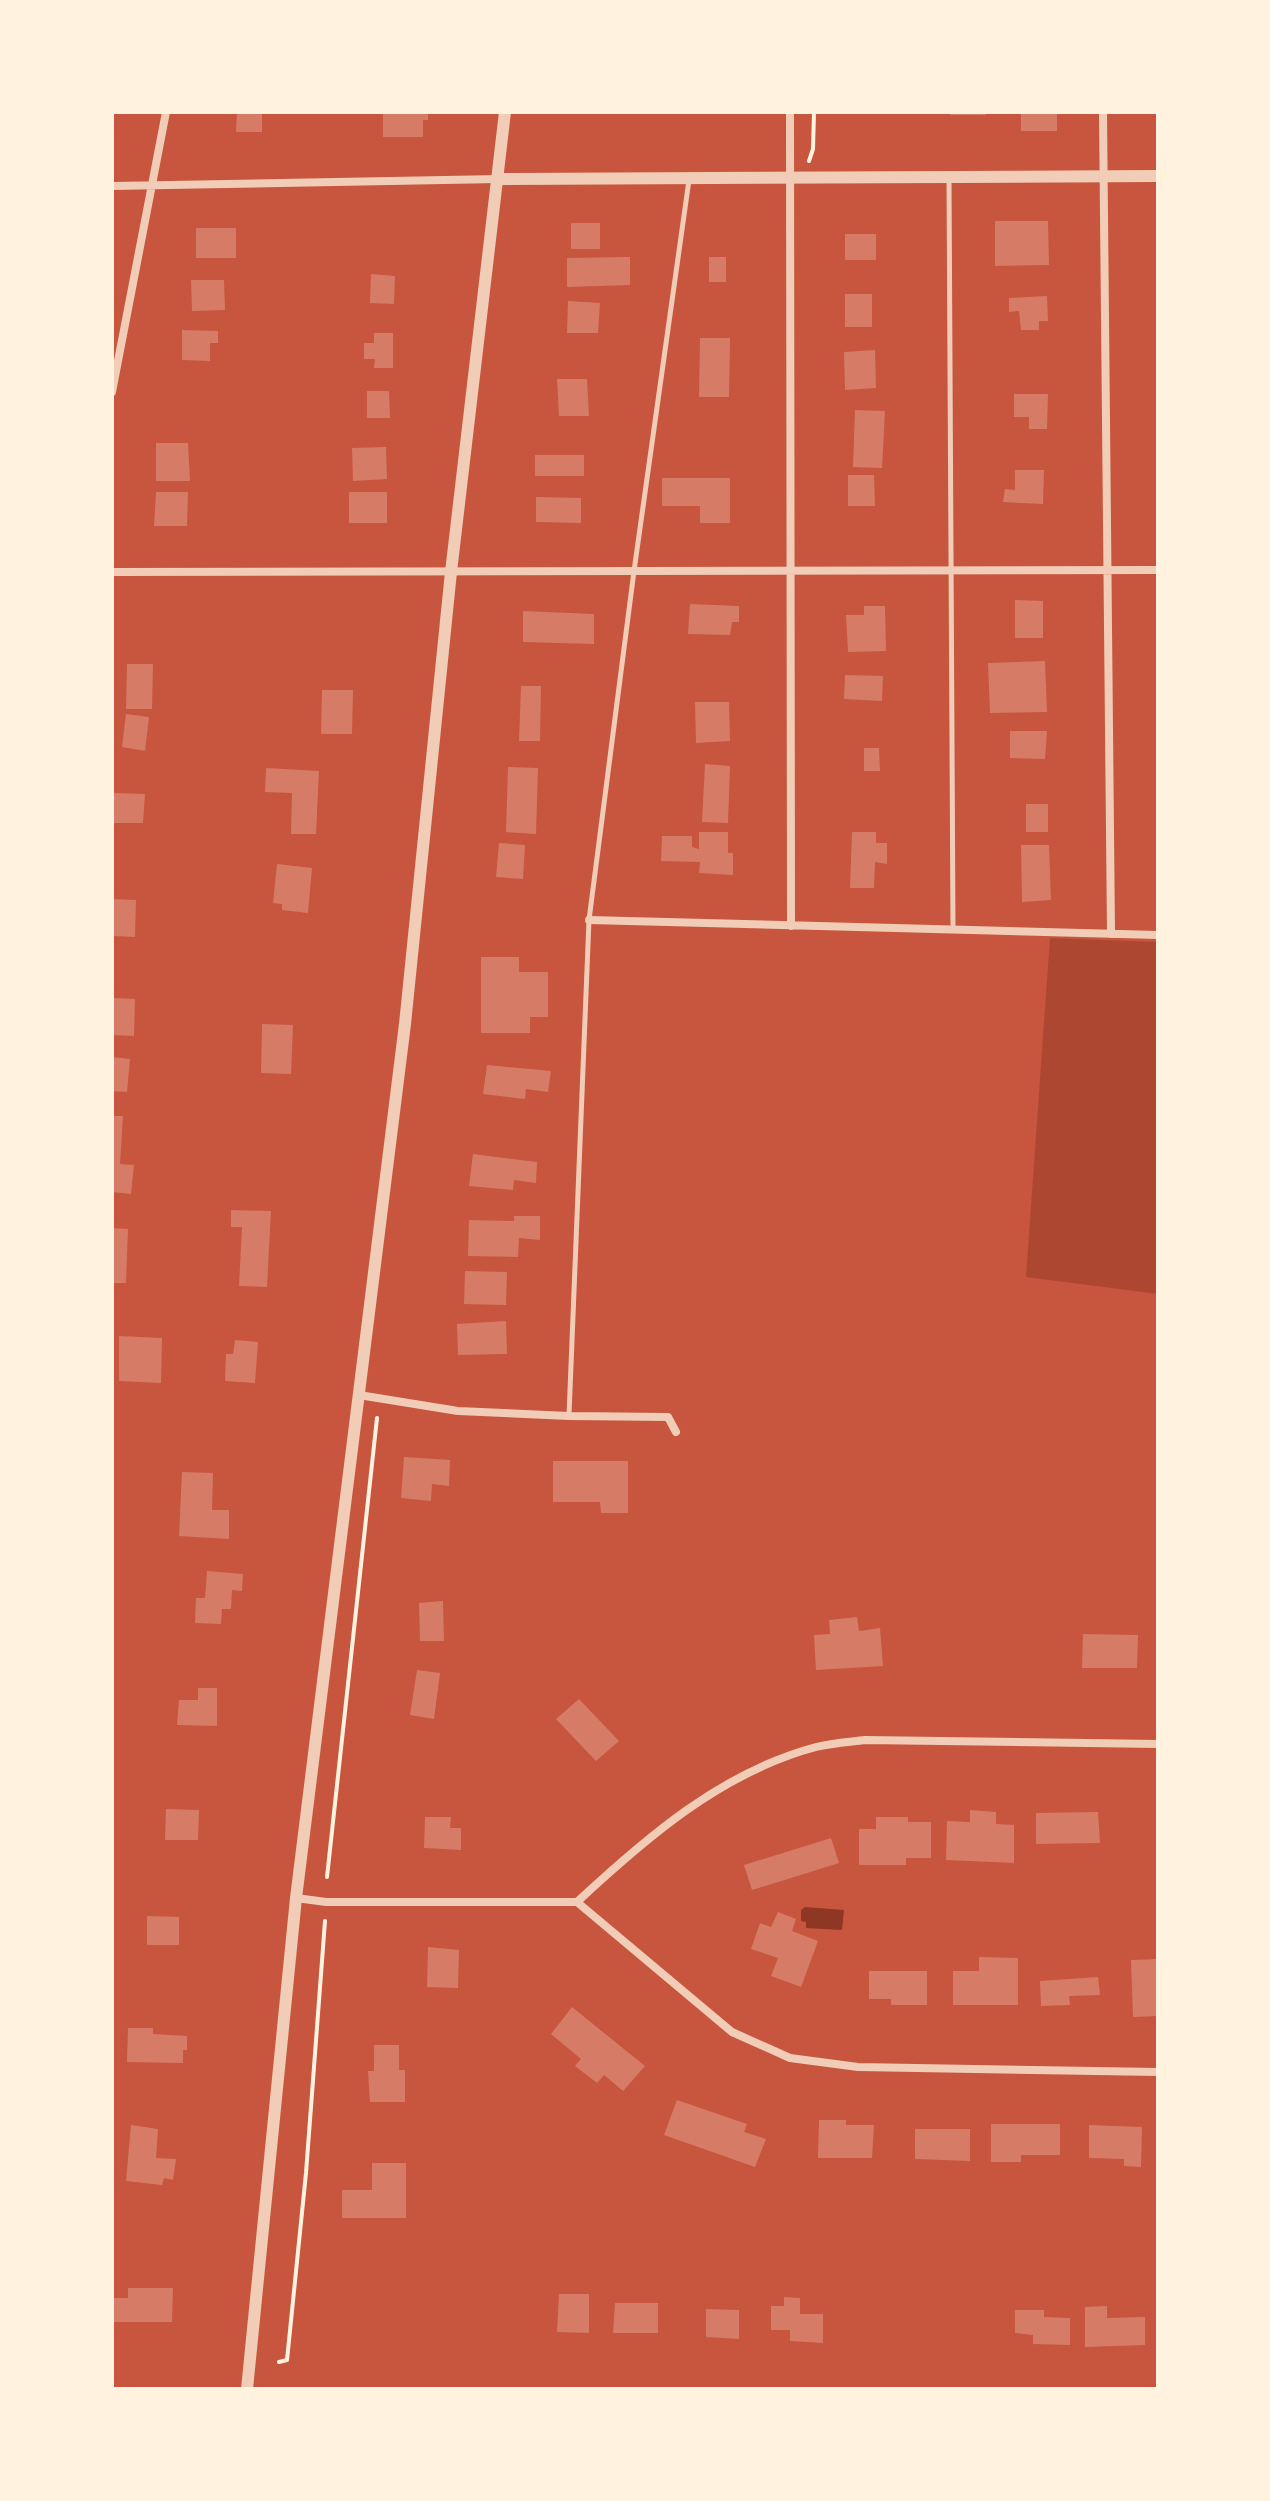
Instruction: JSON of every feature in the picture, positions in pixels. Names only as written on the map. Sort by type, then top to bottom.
[{"type":"street","points":[[112,392],[166,112]]},
{"type":"street","points":[[247,2389],[296,1898],[405,1024],[451,572],[505,112]]},
{"type":"street","points":[[790,112],[796,178],[791,926]]},
{"type":"street","points":[[1103,112],[1111,934]]},
{"type":"street","points":[[112,186],[499,179],[1158,176]]},
{"type":"street","points":[[112,572],[1158,570]]},
{"type":"street","points":[[589,920],[1158,935]]},
{"type":"street","points":[[359,1395],[458,1411],[668,1417],[676,1432]]},
{"type":"street","points":[[577,1902],[688,1808],[729,1781],[817,1747],[865,1740],[1158,1744]]},
{"type":"street","points":[[296,1898],[326,1902],[577,1902],[732,2032],[790,2058],[858,2067],[1158,2072]]},
{"type":"lane","points":[[949,177],[953,930]]},
{"type":"lane","points":[[569,1416],[589,920],[689,178]]},
{"type":"path","points":[[796,178],[813,149],[814,112]]},
{"type":"path","points":[[327,1877],[377,1418]]},
{"type":"path","points":[[279,2362],[287,2360],[306,2173],[325,1921]]},
{"type":"shaded area","points":[[1050,938],[1158,942],[1158,1294],[1026,1277]]},
{"type":"shaded area","points":[[805,1907],[844,1910],[842,1930],[806,1928],[806,1922],[801,1921],[801,1910]]},
{"type":"building","points":[[237,112],[262,112],[262,132],[236,132]]},
{"type":"building","points":[[383,112],[428,112],[428,120],[423,120],[423,137],[383,137]]},
{"type":"building","points":[[950,112],[986,112],[986,115],[950,115]]},
{"type":"building","points":[[1021,112],[1057,114],[1057,131],[1021,131]]},
{"type":"building","points":[[995,221],[1048,221],[1049,265],[995,266]]},
{"type":"building","points":[[571,223],[600,223],[600,249],[571,249]]},
{"type":"building","points":[[196,228],[236,228],[236,258],[196,258]]},
{"type":"building","points":[[845,234],[876,234],[876,260],[845,260]]},
{"type":"building","points":[[630,257],[630,285],[567,287],[567,258]]},
{"type":"building","points":[[709,257],[726,257],[726,282],[709,282]]},
{"type":"building","points":[[371,274],[395,276],[394,304],[370,303]]},
{"type":"building","points":[[191,280],[224,280],[225,310],[192,311]]},
{"type":"building","points":[[845,294],[872,294],[872,327],[845,327]]},
{"type":"building","points":[[1047,296],[1048,321],[1039,321],[1039,330],[1021,330],[1019,311],[1009,312],[1009,298]]},
{"type":"building","points":[[568,301],[600,303],[598,333],[567,333]]},
{"type":"building","points":[[182,330],[218,331],[218,343],[210,343],[210,361],[182,360]]},
{"type":"building","points":[[374,333],[393,333],[393,368],[374,368],[375,359],[364,359],[364,343],[374,343]]},
{"type":"building","points":[[700,338],[730,338],[729,397],[699,397]]},
{"type":"building","points":[[875,350],[876,388],[845,390],[844,352]]},
{"type":"building","points":[[557,379],[587,379],[589,416],[559,416]]},
{"type":"building","points":[[367,391],[389,391],[390,418],[367,418]]},
{"type":"building","points":[[1014,394],[1048,394],[1047,429],[1029,429],[1029,417],[1014,417]]},
{"type":"building","points":[[855,410],[885,411],[882,468],[853,467]]},
{"type":"building","points":[[156,443],[188,443],[190,481],[156,481]]},
{"type":"building","points":[[386,447],[387,479],[353,481],[352,448]]},
{"type":"building","points":[[535,455],[584,455],[584,476],[535,476]]},
{"type":"building","points":[[1015,470],[1044,470],[1043,504],[1003,502],[1005,489],[1015,490]]},
{"type":"building","points":[[848,475],[874,475],[875,506],[848,506]]},
{"type":"building","points":[[662,478],[730,478],[730,523],[700,523],[700,506],[662,506]]},
{"type":"building","points":[[156,492],[188,492],[187,526],[154,526]]},
{"type":"building","points":[[349,492],[387,492],[387,523],[349,523]]},
{"type":"building","points":[[536,497],[581,498],[581,523],[536,522]]},
{"type":"building","points":[[1015,600],[1043,601],[1043,638],[1015,638]]},
{"type":"building","points":[[690,604],[739,606],[739,622],[732,622],[730,635],[688,634]]},
{"type":"building","points":[[864,606],[885,606],[886,651],[848,652],[846,615],[864,615]]},
{"type":"building","points":[[523,611],[594,614],[594,644],[523,642]]},
{"type":"building","points":[[1045,661],[1047,712],[990,713],[988,663]]},
{"type":"building","points":[[127,664],[153,664],[152,709],[126,709]]},
{"type":"building","points":[[845,675],[883,676],[882,701],[844,699]]},
{"type":"building","points":[[521,686],[541,686],[540,741],[519,741]]},
{"type":"building","points":[[322,690],[353,690],[352,734],[321,734]]},
{"type":"building","points":[[695,702],[729,702],[730,741],[696,743]]},
{"type":"building","points":[[126,714],[149,717],[145,751],[122,747]]},
{"type":"building","points":[[1010,731],[1047,731],[1045,759],[1010,758]]},
{"type":"building","points":[[864,748],[879,748],[880,771],[864,771]]},
{"type":"building","points":[[705,764],[730,766],[728,823],[702,822]]},
{"type":"building","points":[[508,767],[538,768],[536,834],[506,832]]},
{"type":"building","points":[[266,768],[319,771],[316,834],[291,834],[292,793],[265,792]]},
{"type":"building","points":[[113,793],[145,794],[143,823],[112,823]]},
{"type":"building","points":[[1026,804],[1048,804],[1048,832],[1026,832]]},
{"type":"building","points":[[699,832],[728,832],[728,853],[733,853],[733,875],[699,873],[700,862],[661,861],[662,836],[692,836],[692,847],[699,849]]},
{"type":"building","points":[[852,832],[876,832],[876,843],[887,843],[887,864],[875,862],[874,888],[850,888]]},
{"type":"building","points":[[499,843],[525,845],[523,879],[496,877]]},
{"type":"building","points":[[1021,845],[1049,845],[1051,900],[1022,902]]},
{"type":"building","points":[[277,864],[312,868],[308,913],[282,910],[282,904],[273,903]]},
{"type":"building","points":[[112,899],[136,900],[135,937],[112,936]]},
{"type":"building","points":[[481,957],[519,957],[519,972],[548,972],[548,1017],[530,1017],[530,1033],[481,1033]]},
{"type":"building","points":[[112,998],[135,999],[134,1036],[112,1035]]},
{"type":"building","points":[[262,1024],[293,1025],[291,1074],[261,1073]]},
{"type":"building","points":[[112,1057],[130,1059],[127,1092],[112,1091]]},
{"type":"building","points":[[487,1065],[551,1071],[548,1092],[526,1089],[525,1099],[483,1094]]},
{"type":"building","points":[[112,1116],[123,1116],[120,1164],[134,1165],[131,1194],[112,1192]]},
{"type":"building","points":[[473,1154],[537,1162],[536,1183],[514,1180],[513,1190],[469,1186]]},
{"type":"building","points":[[231,1210],[271,1211],[267,1287],[239,1286],[242,1227],[231,1227]]},
{"type":"building","points":[[514,1216],[540,1216],[540,1240],[519,1238],[518,1257],[468,1256],[469,1220],[514,1221]]},
{"type":"building","points":[[112,1228],[128,1229],[126,1283],[112,1283]]},
{"type":"building","points":[[465,1271],[507,1272],[506,1305],[464,1304]]},
{"type":"building","points":[[506,1321],[507,1354],[458,1355],[457,1324]]},
{"type":"building","points":[[119,1336],[162,1338],[161,1383],[119,1381]]},
{"type":"building","points":[[235,1340],[258,1342],[255,1383],[225,1381],[226,1354],[233,1354]]},
{"type":"building","points":[[404,1457],[450,1460],[449,1486],[432,1484],[431,1501],[401,1498]]},
{"type":"building","points":[[553,1461],[628,1461],[628,1513],[601,1513],[600,1502],[553,1502]]},
{"type":"building","points":[[182,1472],[213,1473],[212,1510],[229,1510],[229,1539],[179,1536]]},
{"type":"building","points":[[207,1571],[243,1574],[242,1591],[232,1590],[231,1609],[222,1609],[221,1624],[195,1623],[196,1598],[205,1598]]},
{"type":"building","points":[[443,1601],[444,1641],[420,1641],[419,1603]]},
{"type":"building","points":[[857,1617],[859,1631],[880,1628],[883,1666],[816,1670],[814,1635],[830,1634],[829,1620]]},
{"type":"building","points":[[1083,1634],[1138,1635],[1137,1668],[1082,1668]]},
{"type":"building","points":[[417,1670],[440,1673],[434,1719],[410,1715]]},
{"type":"building","points":[[198,1688],[217,1688],[217,1726],[177,1725],[179,1700],[198,1700]]},
{"type":"building","points":[[579,1699],[619,1741],[596,1761],[556,1719]]},
{"type":"building","points":[[166,1809],[199,1810],[198,1840],[165,1840]]},
{"type":"building","points":[[970,1810],[996,1812],[996,1824],[1014,1825],[1014,1863],[946,1860],[947,1821],[970,1822]]},
{"type":"building","points":[[1098,1812],[1100,1843],[1036,1844],[1036,1813]]},
{"type":"building","points":[[425,1817],[451,1817],[450,1828],[461,1828],[461,1850],[424,1848]]},
{"type":"building","points":[[876,1817],[908,1817],[908,1822],[931,1822],[931,1858],[906,1858],[906,1865],[859,1865],[859,1829],[876,1829]]},
{"type":"building","points":[[831,1838],[839,1863],[752,1890],[744,1865]]},
{"type":"building","points":[[778,1912],[796,1919],[792,1931],[818,1941],[801,1987],[771,1976],[778,1958],[751,1949],[760,1923],[771,1927]]},
{"type":"building","points":[[147,1916],[179,1917],[179,1945],[147,1945]]},
{"type":"building","points":[[428,1947],[459,1950],[458,1988],[427,1987]]},
{"type":"building","points":[[979,1957],[1018,1958],[1018,2005],[953,2005],[953,1971],[979,1971]]},
{"type":"building","points":[[1158,1959],[1158,2016],[1133,2017],[1131,1960]]},
{"type":"building","points":[[869,1971],[927,1971],[927,2005],[891,2005],[891,1999],[869,1999]]},
{"type":"building","points":[[1098,1977],[1100,1995],[1069,1996],[1070,2005],[1041,2006],[1040,1981]]},
{"type":"building","points":[[572,2007],[645,2066],[623,2091],[604,2075],[597,2083],[575,2066],[581,2059],[551,2034]]},
{"type":"building","points":[[128,2028],[153,2028],[153,2034],[187,2036],[183,2063],[127,2062]]},
{"type":"building","points":[[374,2045],[399,2045],[399,2070],[405,2070],[405,2102],[370,2102],[368,2071],[374,2071]]},
{"type":"building","points":[[677,2100],[747,2124],[744,2132],[766,2139],[755,2167],[664,2135]]},
{"type":"building","points":[[819,2120],[846,2120],[846,2125],[874,2125],[872,2158],[818,2158]]},
{"type":"building","points":[[991,2124],[1060,2124],[1060,2155],[1021,2155],[1021,2162],[991,2162]]},
{"type":"building","points":[[131,2125],[158,2129],[156,2158],[176,2159],[173,2180],[164,2178],[162,2185],[126,2181]]},
{"type":"building","points":[[1089,2125],[1142,2127],[1141,2167],[1124,2166],[1124,2159],[1089,2158]]},
{"type":"building","points":[[915,2129],[970,2129],[970,2161],[915,2159]]},
{"type":"building","points":[[372,2163],[406,2163],[406,2218],[342,2218],[342,2190],[372,2190]]},
{"type":"building","points":[[128,2288],[173,2288],[172,2322],[112,2322],[112,2298],[128,2298]]},
{"type":"building","points":[[559,2294],[589,2294],[589,2333],[557,2332]]},
{"type":"building","points":[[784,2297],[800,2298],[800,2314],[823,2314],[823,2343],[790,2341],[790,2330],[771,2330],[771,2306],[784,2306]]},
{"type":"building","points":[[615,2303],[658,2303],[658,2333],[613,2333]]},
{"type":"building","points":[[1107,2306],[1107,2318],[1145,2317],[1145,2345],[1085,2347],[1085,2307]]},
{"type":"building","points":[[706,2309],[739,2310],[739,2339],[706,2337]]},
{"type":"building","points":[[1015,2310],[1044,2310],[1044,2317],[1070,2318],[1070,2345],[1033,2344],[1033,2335],[1015,2333]]}]
